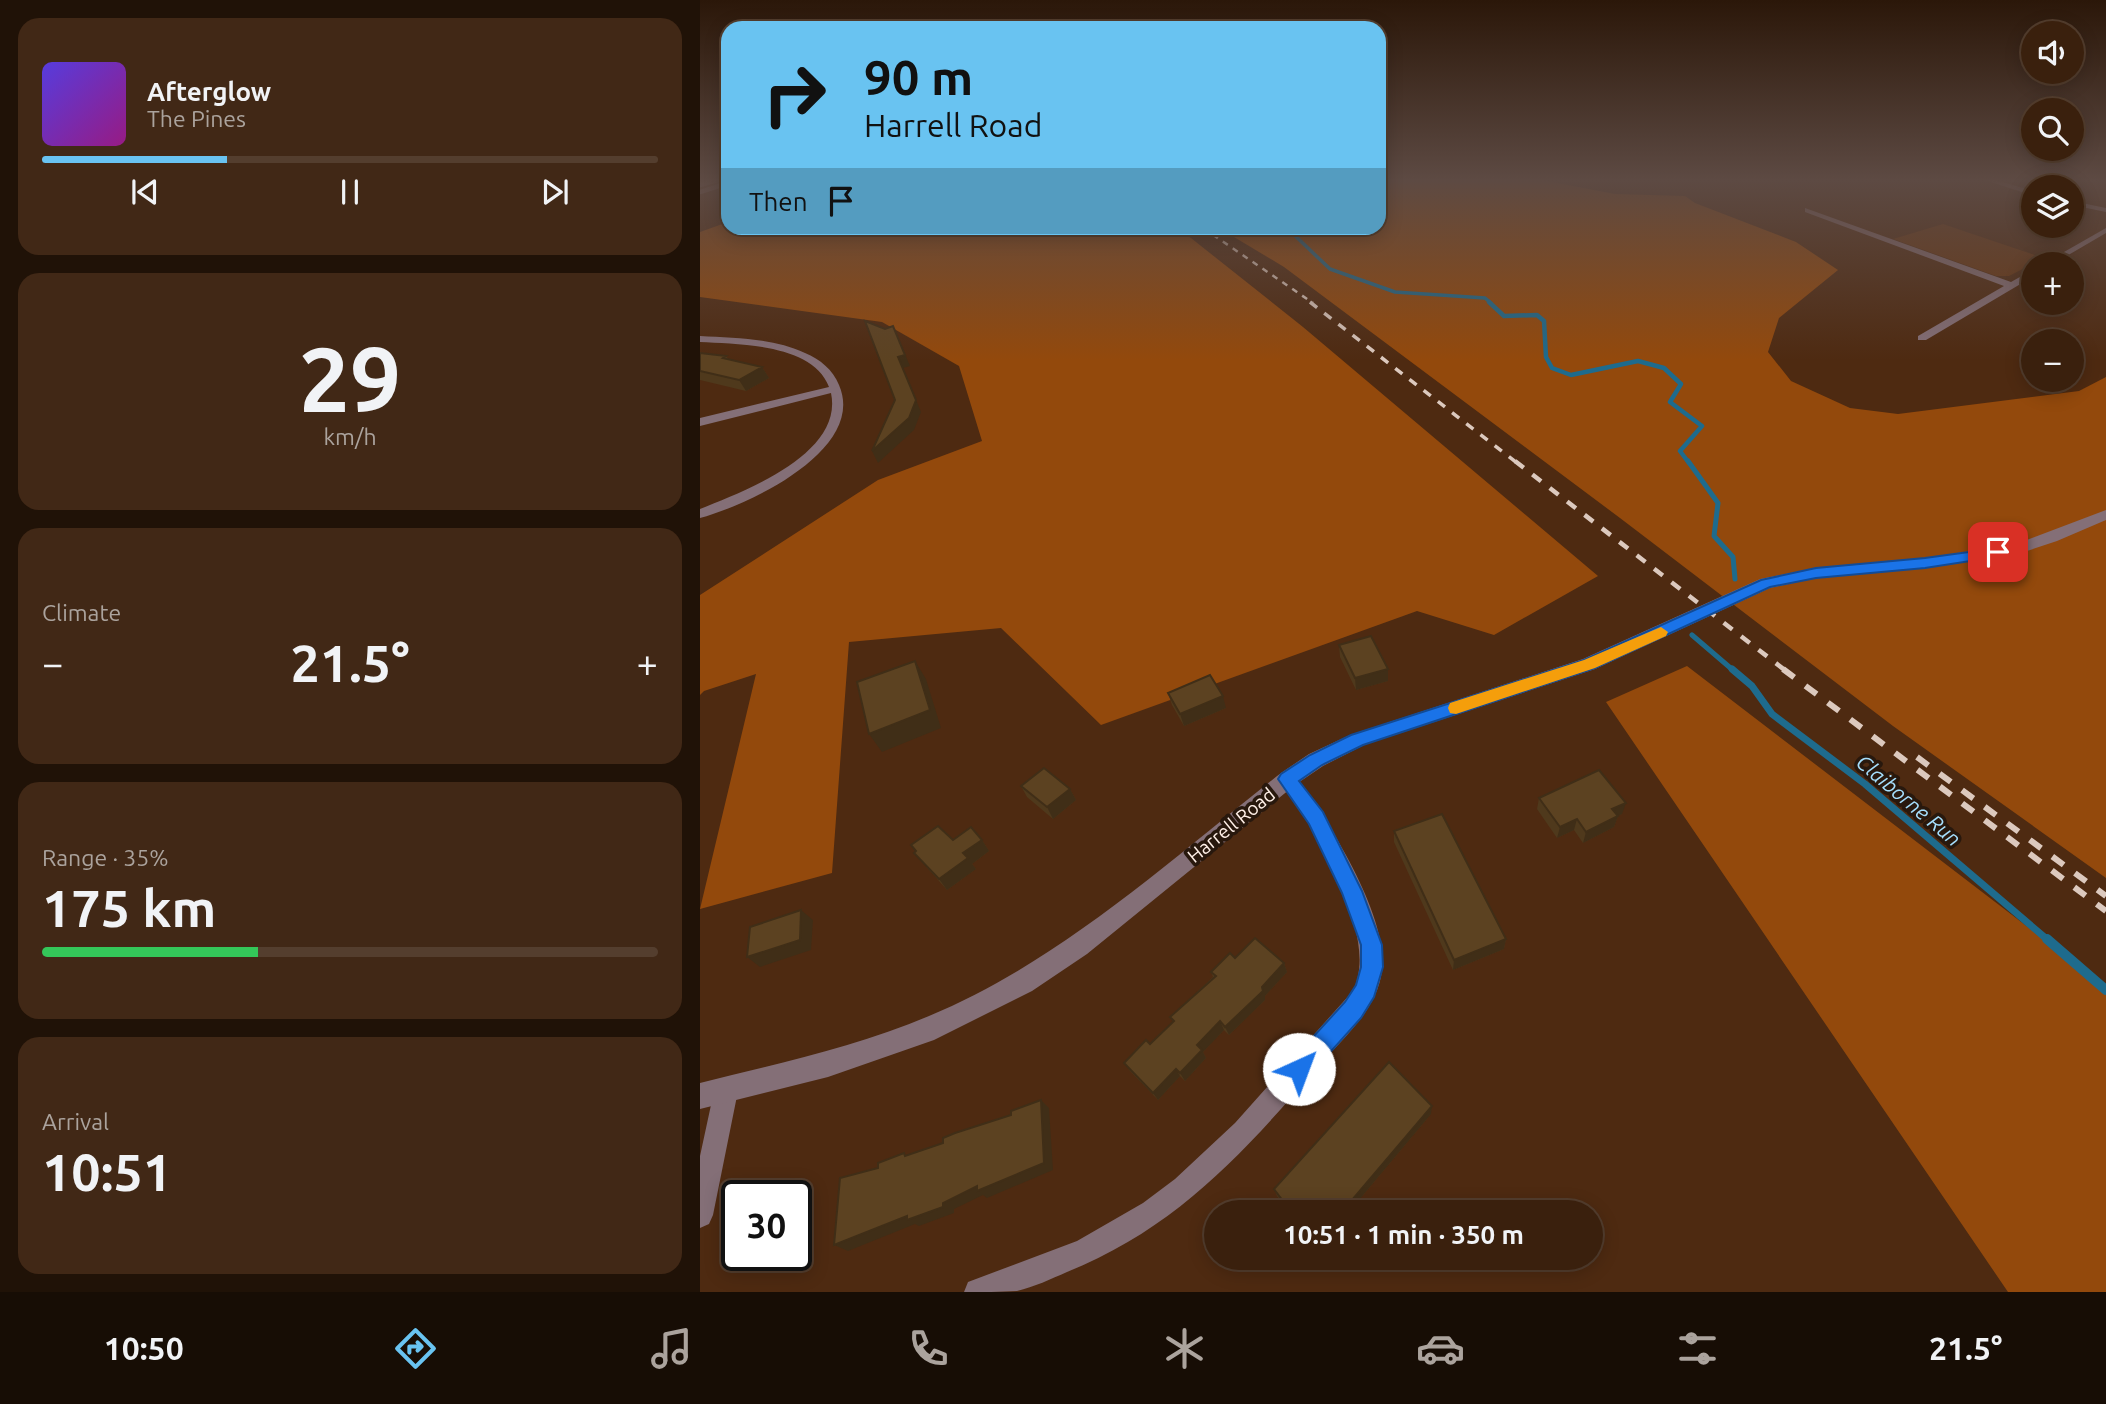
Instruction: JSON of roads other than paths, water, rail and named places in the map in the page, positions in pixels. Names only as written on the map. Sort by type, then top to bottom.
[{"type":"street","points":[[1890,240],[2011,285]]},
{"type":"street","points":[[2068,252],[2088,240]]},
{"type":"street","points":[[1922,338],[2021,279]]},
{"type":"street","points":[[700,339],[757,344],[803,355],[821,366],[836,388],[837,415],[833,428],[801,463],[757,490],[700,514]]},
{"type":"street","points":[[700,422],[836,388]]},
{"type":"street","name":"Harrell Road","points":[[700,1096],[828,1064],[934,1027],[1023,982],[1079,946],[1288,779],[1316,760],[1357,740],[1589,664],[1766,583],[1816,573],[1979,556],[2052,538],[2106,514]]},
{"type":"street","points":[[978,1292],[1109,1239],[1162,1206],[1209,1167],[1353,1010],[1366,989],[1372,967],[1372,945],[1351,891],[1316,818],[1288,779]]},
{"type":"street","points":[[700,1215],[726,1091]]},
{"type":"waterway","name":"Claiborne Run","points":[[1300,240],[1330,269],[1395,292],[1485,298],[1491,303]]},
{"type":"waterway","name":"Claiborne Run","points":[[1489,302],[1504,316],[1537,315],[1544,321],[1546,357],[1552,368],[1571,375],[1638,361],[1664,368],[1681,384],[1670,402],[1702,426],[1680,451],[1689,463]]},
{"type":"waterway","name":"Claiborne Run","points":[[1688,461],[1718,503],[1714,536],[1733,557],[1735,579]]},
{"type":"waterway","name":"Claiborne Run","points":[[1692,635],[1734,671]]},
{"type":"waterway","name":"Claiborne Run","points":[[1732,669],[1752,686],[1772,714],[1865,784],[2049,941]]},
{"type":"waterway","name":"Claiborne Run","points":[[2047,939],[2106,990]]},
{"type":"railway","points":[[1221,240],[1313,303]]},
{"type":"railway","points":[[1310,302],[1517,463]]},
{"type":"railway","points":[[1515,461],[1786,671]]},
{"type":"railway","points":[[1783,669],[2106,911]]},
{"type":"railway","points":[[1917,757],[2106,896]]}]
